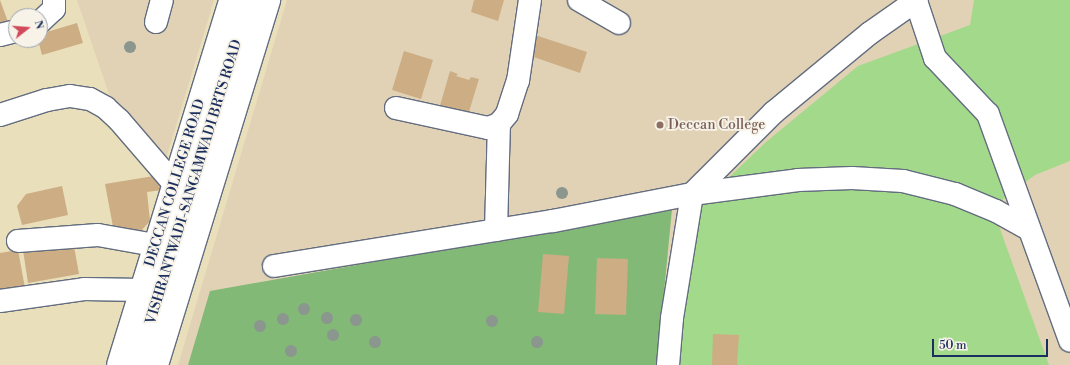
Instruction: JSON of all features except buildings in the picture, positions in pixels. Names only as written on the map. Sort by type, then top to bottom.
[{"type":"main road","points":[[48,15],[54,9],[54,0]]},
{"type":"main road","points":[[156,22],[162,0]]},
{"type":"main road","name":"DECCAN COLLEGE ROAD","points":[[118,365],[230,0]]},
{"type":"main road","name":"VISHRANTWADI-SANGAMWADI BRTS ROAD","points":[[139,365],[250,0]]},
{"type":"main road","points":[[157,365],[269,0]]},
{"type":"main road","points":[[396,108],[488,128],[499,124],[508,114],[518,81],[530,0]]},
{"type":"main road","points":[[578,0],[619,23]]},
{"type":"main road","points":[[668,365],[672,318],[692,194],[773,113],[870,33],[917,0],[935,58],[988,114],[1070,341]]},
{"type":"main road","points":[[0,115],[47,100],[70,96],[90,99],[106,108],[119,120],[174,184]]},
{"type":"main road","points":[[496,230],[499,124]]},
{"type":"main road","points":[[274,266],[496,230],[692,194],[798,180],[852,178],[903,181],[954,194],[996,211],[1029,229]]},
{"type":"main road","points":[[18,241],[98,235],[155,245]]},
{"type":"main road","points":[[0,301],[84,289],[142,290]]},
{"type":"shaded area","points":[[77,0],[214,0],[165,162],[109,94]]},
{"type":"shaded area","name":"Deccan College","points":[[287,0],[1070,0],[1070,365],[178,365]]},
{"type":"green space","points":[[974,0],[1070,0],[1070,161],[1035,175],[1003,199],[999,226],[1049,365],[677,365],[702,203],[766,142],[858,66],[970,25]]},
{"type":"green space","points":[[672,209],[657,365],[188,365],[210,291]]},
{"type":"place","name":"Deccan College","points":[[660,125]]}]
